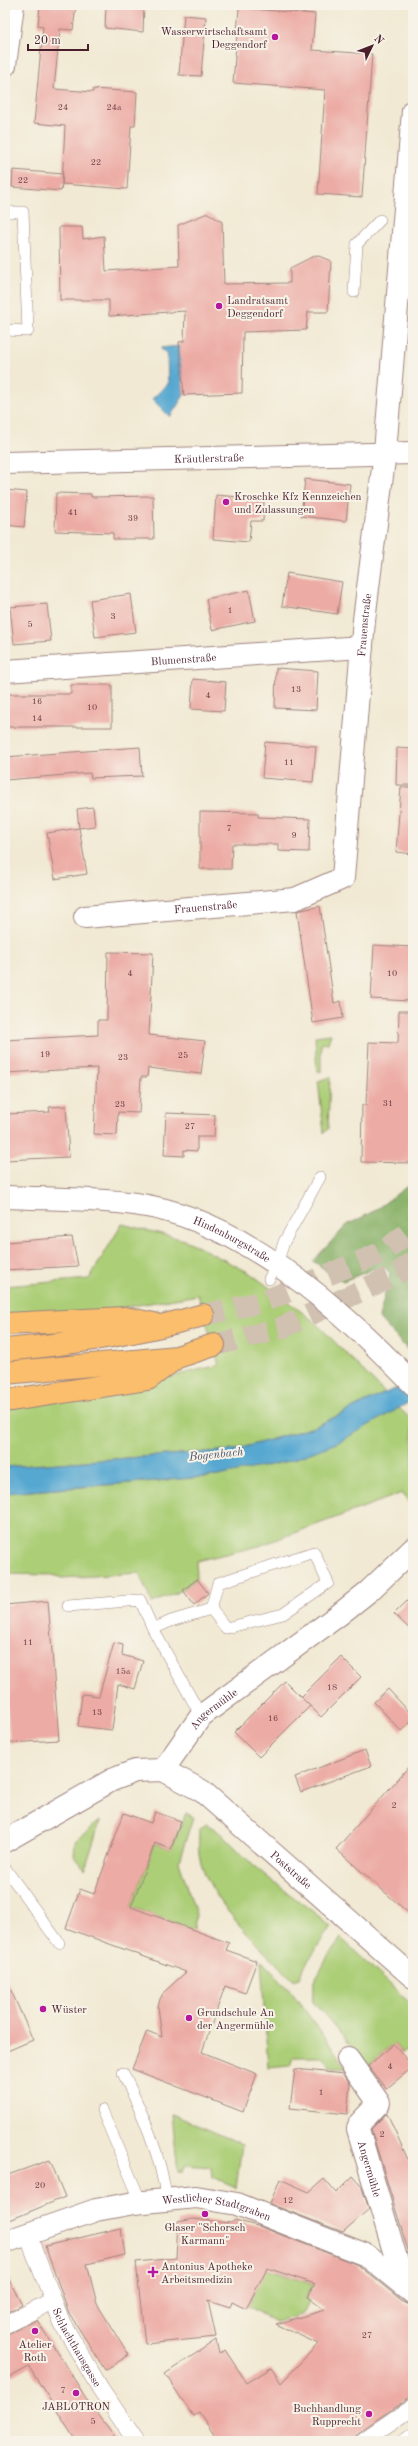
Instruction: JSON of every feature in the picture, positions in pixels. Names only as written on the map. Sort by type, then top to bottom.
[{"type":"highway","points":[[5,1350],[91,1341],[164,1326],[203,1315]]},
{"type":"highway","points":[[5,1324],[125,1318],[164,1326]]},
{"type":"highway","points":[[5,1373],[178,1357],[214,1345]]},
{"type":"highway","points":[[5,1401],[148,1379],[178,1357]]},
{"type":"street","points":[[5,65],[13,5]]},
{"type":"street","name":"Frauenstraße","points":[[85,917],[295,899],[343,878],[362,647],[406,291],[413,111]]},
{"type":"street","name":"Kräutlerstraße","points":[[5,463],[385,452],[413,453]]},
{"type":"street","name":"Blumenstraße","points":[[5,671],[362,647]]},
{"type":"street","name":"Hindenburgstraße","points":[[5,1197],[136,1204],[185,1216],[238,1240],[273,1272],[341,1314],[385,1355],[413,1384]]},
{"type":"street","name":"Angermühle","points":[[163,1770],[201,1716],[340,1614],[369,1591],[413,1549]]},
{"type":"street","points":[[5,1841],[112,1780],[135,1771],[163,1770]]},
{"type":"street","name":"Poststraße","points":[[163,1770],[202,1791],[413,1977]]},
{"type":"street","name":"Angermühle","points":[[348,2059],[379,2103],[360,2123],[358,2129],[398,2265],[413,2287]]},
{"type":"street","name":"Westlicher Stadtgraben","points":[[5,2242],[30,2240],[96,2210],[142,2202],[196,2197],[237,2204],[366,2255],[413,2293]]},
{"type":"street","name":"Schlachthausgasse","points":[[30,2240],[52,2301],[62,2323],[96,2381],[136,2441]]},
{"type":"street","points":[[5,2325],[52,2301]]},
{"type":"street","points":[[363,2441],[413,2407]]},
{"type":"street","points":[[406,2441],[413,2437]]},
{"type":"lane","points":[[5,212],[24,212],[28,331],[5,330]]},
{"type":"lane","points":[[354,292],[357,244],[380,220]]},
{"type":"lane","points":[[273,1272],[284,1242],[320,1177]]},
{"type":"lane","points":[[314,1552],[328,1583],[283,1614],[226,1628],[211,1610],[218,1583],[314,1552]]},
{"type":"lane","points":[[68,1606],[140,1600],[152,1629],[201,1716]]},
{"type":"lane","points":[[152,1629],[171,1621],[211,1610]]},
{"type":"lane","points":[[5,1868],[58,1943]]},
{"type":"lane","points":[[123,2073],[133,2092],[163,2174],[166,2199]]},
{"type":"lane","points":[[102,2110],[142,2202]]},
{"type":"green space","points":[[331,1034],[328,1043],[321,1044],[321,1072],[317,1072],[315,1036]]},
{"type":"green space","points":[[330,1077],[328,1129],[324,1133],[318,1081]]},
{"type":"green space","points":[[413,1182],[413,1356],[379,1318],[390,1273],[382,1266],[343,1281],[313,1261],[347,1225],[374,1211]]},
{"type":"green space","points":[[122,1224],[185,1240],[250,1273],[315,1322],[385,1393],[314,1427],[235,1450],[5,1467],[5,1409],[95,1395],[219,1365],[198,1295],[67,1317],[5,1319],[5,1286],[89,1279]]},
{"type":"green space","points":[[398,1407],[413,1421],[413,1508],[402,1493],[259,1546],[196,1561],[197,1578],[179,1592],[152,1603],[139,1573],[62,1578],[52,1575],[5,1574],[5,1493],[218,1476],[339,1442]]},
{"type":"green space","points":[[186,1813],[193,1817],[179,1861],[196,1914],[194,1930],[131,1907],[155,1843],[171,1849]]},
{"type":"green space","points":[[100,1821],[85,1869],[74,1856],[75,1841]]},
{"type":"green space","points":[[206,1824],[219,1832],[263,1874],[331,1926],[304,1967],[300,1978],[293,1980],[266,1954],[237,1922],[212,1888],[204,1871],[199,1854],[199,1830]]},
{"type":"green space","points":[[341,1938],[413,2006],[413,2044],[402,2053],[394,2044],[368,2066],[313,2001],[314,1984],[317,1976]]},
{"type":"green space","points":[[261,1960],[293,1994],[347,2068],[332,2068],[323,2057],[293,2057],[290,2066],[268,2068]]},
{"type":"green space","points":[[172,2114],[242,2144],[236,2188],[212,2178],[211,2167],[185,2165],[183,2172],[178,2172]]},
{"type":"green space","points":[[198,2248],[313,2284],[306,2298],[310,2301],[303,2314],[276,2322],[248,2306],[257,2287],[240,2280]]},
{"type":"water","points":[[179,346],[184,395],[170,417],[152,399],[168,384],[167,354],[160,348]]},
{"type":"water","name":"Bogenbach","points":[[413,1382],[413,1400],[339,1442],[289,1461],[218,1476],[5,1493],[5,1467],[235,1450],[314,1427],[385,1393]]},
{"type":"building","points":[[40,5],[76,5],[73,30],[60,29],[54,89],[93,92],[93,89],[137,92],[135,126],[131,126],[127,189],[62,184],[65,126],[34,123],[43,27],[38,26]]},
{"type":"building","points":[[106,5],[144,5],[143,32],[105,28]]},
{"type":"building","points":[[239,8],[315,14],[312,50],[372,54],[362,197],[318,194],[325,90],[233,83]]},
{"type":"building","points":[[184,15],[206,17],[201,76],[179,75]]},
{"type":"building","points":[[13,170],[63,174],[61,191],[12,187]]},
{"type":"building","name":"Landratsamt Deggendorf","points":[[208,213],[222,222],[224,284],[290,283],[290,268],[316,255],[331,261],[328,312],[308,312],[306,330],[243,332],[242,393],[184,395],[179,342],[184,341],[185,311],[109,316],[109,300],[60,300],[59,227],[82,227],[83,239],[104,236],[106,271],[179,266],[178,225]]},
{"type":"building","points":[[305,479],[350,484],[346,521],[301,516]]},
{"type":"building","points":[[5,490],[27,492],[24,527],[5,525]]},
{"type":"building","points":[[56,493],[91,494],[91,497],[153,496],[154,539],[113,539],[113,533],[55,531]]},
{"type":"building","points":[[216,495],[264,499],[263,521],[251,521],[249,542],[213,539]]},
{"type":"building","points":[[287,573],[342,582],[337,614],[282,606]]},
{"type":"building","points":[[249,590],[255,621],[212,630],[206,599]]},
{"type":"building","points":[[131,594],[136,632],[95,637],[90,600]]},
{"type":"building","points":[[47,604],[51,641],[14,644],[10,607]]},
{"type":"building","points":[[276,668],[318,671],[316,710],[275,708]]},
{"type":"building","points":[[193,679],[226,682],[224,711],[191,709]]},
{"type":"building","points":[[71,685],[112,685],[112,727],[5,727],[5,694],[71,694]]},
{"type":"building","points":[[265,742],[316,746],[313,782],[262,778]]},
{"type":"building","points":[[140,747],[142,776],[91,778],[90,773],[5,780],[5,757]]},
{"type":"building","points":[[397,748],[413,749],[413,785],[396,785]]},
{"type":"building","points":[[401,787],[413,787],[413,854],[396,852]]},
{"type":"building","points":[[93,807],[95,826],[79,828],[77,809]]},
{"type":"building","points":[[200,812],[258,813],[258,817],[310,819],[309,852],[278,851],[278,844],[232,844],[231,869],[200,869]]},
{"type":"building","points":[[79,828],[87,874],[55,879],[47,833]]},
{"type":"building","points":[[320,906],[334,1003],[341,1001],[343,1018],[313,1023],[297,911]]},
{"type":"building","points":[[374,945],[412,947],[410,1001],[371,999]]},
{"type":"building","points":[[108,952],[153,953],[149,1035],[205,1041],[201,1074],[148,1068],[147,1077],[141,1077],[139,1113],[118,1112],[117,1135],[94,1134],[97,1068],[5,1073],[5,1040],[98,1035],[98,1020],[107,1020]]},
{"type":"building","points":[[399,1011],[413,1011],[413,1163],[361,1162],[362,1105],[366,1105],[369,1042],[398,1043]]},
{"type":"building","points":[[66,1106],[69,1157],[5,1160],[5,1114],[50,1112],[49,1107]]},
{"type":"building","points":[[166,1113],[215,1115],[214,1137],[197,1137],[197,1151],[184,1150],[184,1156],[164,1155]]},
{"type":"building","points":[[72,1237],[78,1266],[5,1270],[5,1242]]},
{"type":"building","points":[[197,1579],[208,1593],[194,1605],[183,1590]]},
{"type":"building","points":[[413,1595],[413,1632],[394,1614]]},
{"type":"building","points":[[48,1601],[59,1740],[10,1743],[5,1680],[5,1605]]},
{"type":"building","points":[[114,1643],[123,1645],[122,1655],[143,1661],[135,1689],[118,1684],[112,1730],[78,1726],[82,1694],[99,1696]]},
{"type":"building","points":[[341,1657],[361,1677],[321,1717],[301,1697]]},
{"type":"building","points":[[285,1681],[310,1706],[259,1757],[234,1732]]},
{"type":"building","points":[[388,1689],[413,1716],[413,1720],[401,1731],[374,1702]]},
{"type":"building","points":[[365,1750],[371,1766],[301,1792],[295,1777]]},
{"type":"building","points":[[413,1762],[413,1917],[336,1849]]},
{"type":"building","points":[[155,1812],[181,1821],[171,1849],[155,1843],[131,1907],[229,1943],[226,1950],[257,1961],[245,1993],[225,1986],[202,2052],[257,2074],[243,2112],[132,2069],[147,2031],[162,2037],[158,2007],[160,1999],[164,1992],[186,1972],[66,1928],[80,1889],[94,1894],[124,1813],[151,1823]]},
{"type":"building","points":[[5,1977],[33,2040],[5,2052]]},
{"type":"building","points":[[394,2044],[413,2067],[386,2089],[368,2066]]},
{"type":"building","points":[[295,2069],[344,2074],[350,2084],[347,2114],[290,2108]]},
{"type":"building","points":[[387,2113],[413,2171],[413,2259],[411,2260],[371,2129]]},
{"type":"building","points":[[50,2160],[65,2197],[5,2222],[5,2176]]},
{"type":"building","points":[[353,2176],[361,2185],[369,2209],[343,2232],[270,2204],[280,2179],[309,2192],[324,2179],[336,2193]]},
{"type":"building","points":[[193,2219],[231,2223],[235,2220],[261,2227],[358,2265],[405,2303],[413,2306],[413,2395],[357,2433],[352,2441],[218,2441],[199,2412],[193,2416],[165,2374],[216,2340],[219,2354],[225,2350],[247,2383],[271,2368],[281,2383],[318,2344],[276,2324],[325,2310],[307,2297],[315,2284],[267,2268],[246,2309],[232,2302],[230,2308],[208,2301],[216,2337],[145,2344],[136,2262],[176,2258],[178,2222]]},
{"type":"building","points":[[121,2228],[125,2255],[87,2264],[97,2304],[129,2355],[105,2370],[69,2313],[45,2246]]},
{"type":"building","points":[[5,2272],[22,2305],[5,2314]]},
{"type":"building","points":[[37,2320],[86,2398],[118,2441],[76,2441],[29,2367],[5,2380],[5,2335]]},
{"type":"tunnel","points":[[203,1315],[262,1302],[383,1252],[413,1229]]},
{"type":"tunnel","points":[[214,1345],[279,1329],[399,1273],[413,1261]]},
{"type":"place","name":"Wasserwirtschaftsamt Deggendorf","points":[[275,37]]},
{"type":"place","name":"Landratsamt Deggendorf","points":[[219,306]]},
{"type":"place","name":"Kroschke Kfz Kennzeichen und Zulassungen","points":[[226,502]]},
{"type":"place","name":"Wüster","points":[[43,2009]]},
{"type":"place","name":"Grundschule An der Angermühle","points":[[189,2018]]},
{"type":"place","name":"Glaser \"Schorsch Karmann\"","points":[[205,2214]]},
{"type":"place","name":"Antonius Apotheke Arbeitsmedizin","points":[[153,2272]]},
{"type":"place","name":"Atelier Roth","points":[[35,2331]]},
{"type":"place","name":"JABLOTRON","points":[[76,2393]]},
{"type":"place","name":"Buchhandlung Rupprecht","points":[[369,2414]]}]
